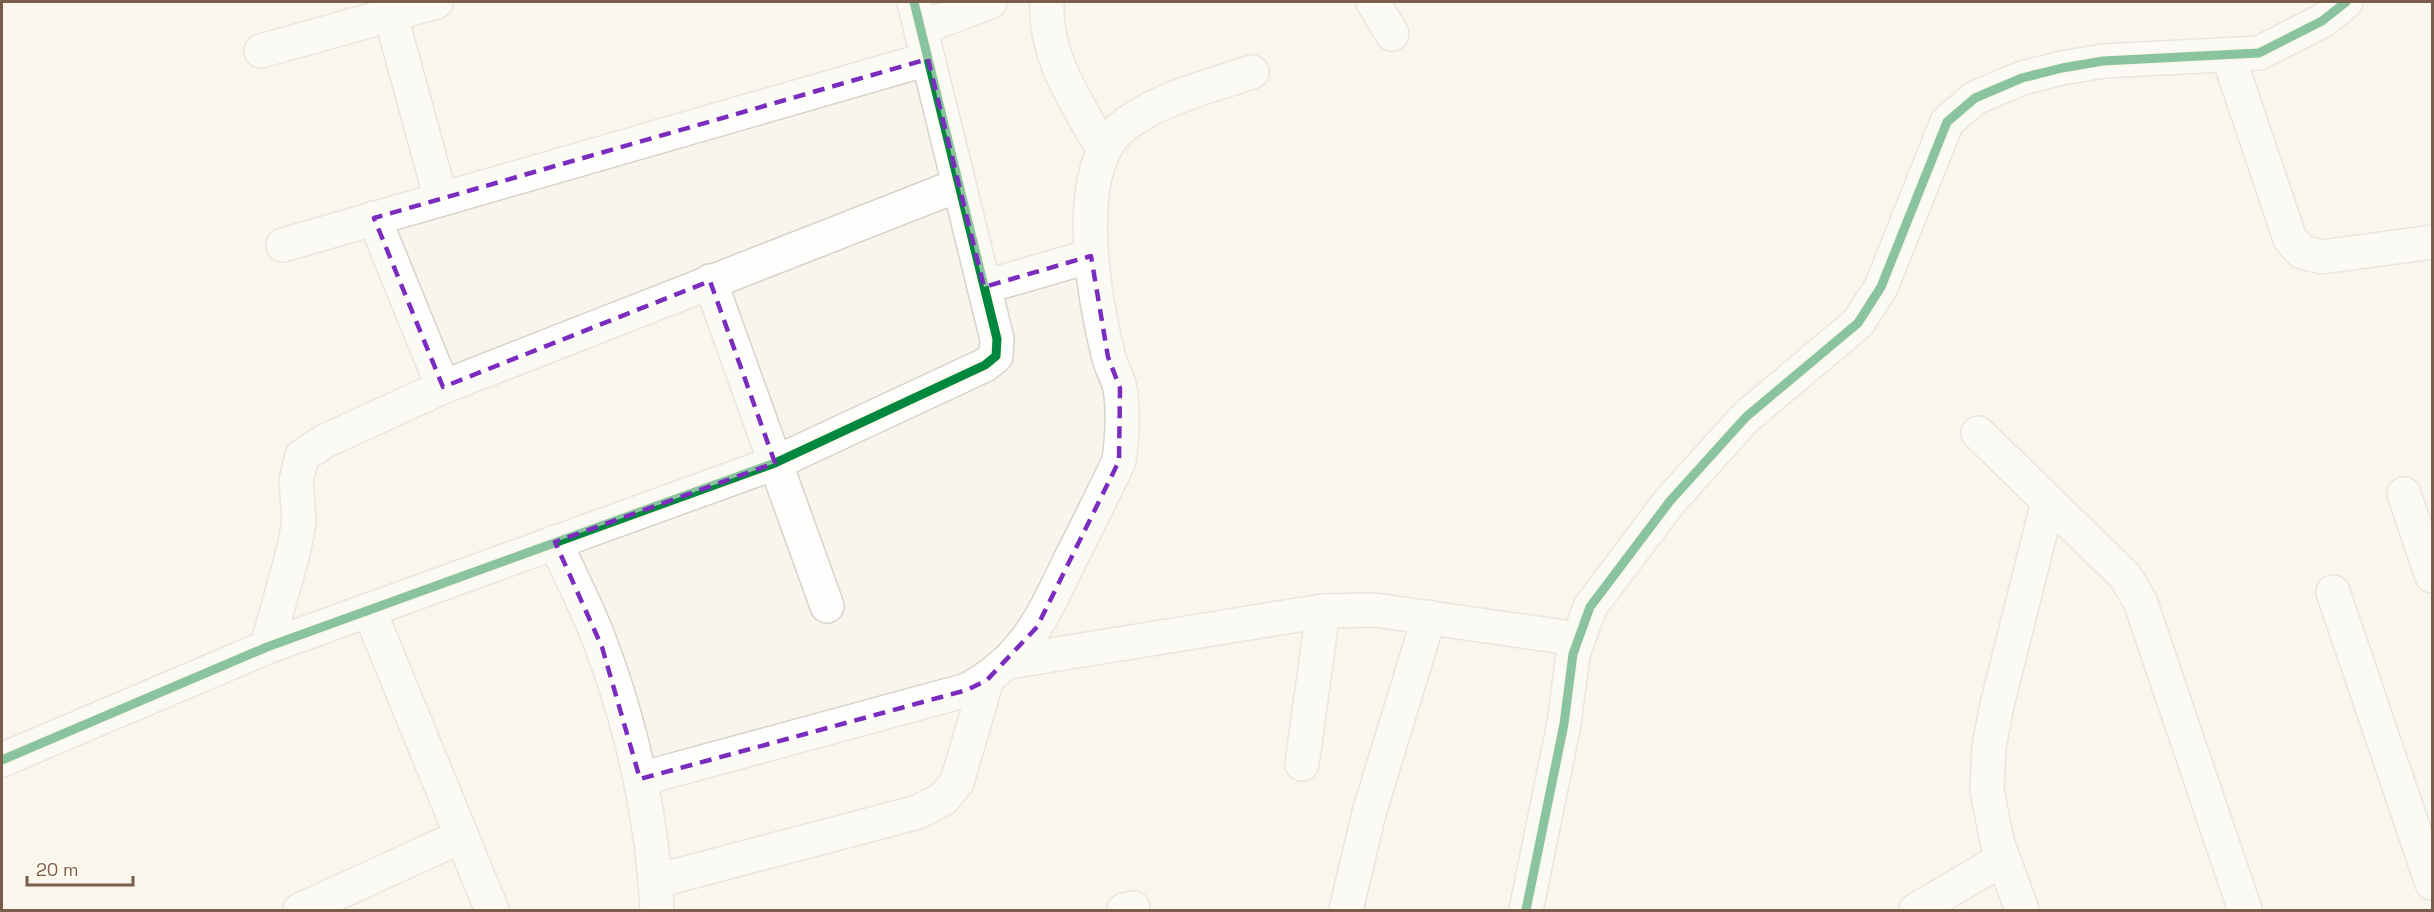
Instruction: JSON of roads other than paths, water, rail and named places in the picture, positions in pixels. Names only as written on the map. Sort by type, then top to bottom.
[{"type":"street","points":[[261,51],[388,8],[436,2]]},
{"type":"street","points":[[283,244],[441,199],[921,29],[990,2]]},
{"type":"street","points":[[1047,2],[1046,21],[1057,68],[1103,149]]},
{"type":"street","points":[[1373,2],[1392,34]]},
{"type":"street","points":[[1526,910],[1564,724],[1573,654],[1590,607],[1670,501],[1746,417],[1858,323],[1881,287],[1947,122],[1975,98],[2022,78],[2062,68],[2103,61],[2259,53],[2322,21],[2346,2]]},
{"type":"street","points":[[388,8],[441,199]]},
{"type":"street","points":[[2,760],[267,647],[776,463],[985,364],[996,356],[997,339],[921,29]]},
{"type":"street","points":[[2228,55],[2290,239],[2302,252],[2322,257],[2433,242]]},
{"type":"street","points":[[640,779],[967,690],[997,671],[1037,627],[1119,461],[1122,436],[1120,388],[1108,357],[1091,256],[1092,196],[1103,149],[1124,124],[1171,99],[1252,72]]},
{"type":"street","points":[[267,647],[294,549],[299,521],[296,481],[302,456],[326,441],[443,387],[959,185]]},
{"type":"street","points":[[374,219],[443,387]]},
{"type":"street","points":[[984,287],[1091,256]]},
{"type":"street","points":[[710,281],[827,606]]},
{"type":"street","points":[[1978,433],[2125,576],[2140,601],[2245,910]]},
{"type":"street","points":[[2404,494],[2433,576]]},
{"type":"street","points":[[2022,910],[1997,841],[1987,790],[1989,747],[1997,705],[2049,502]]},
{"type":"street","points":[[555,543],[602,646],[636,756],[657,896],[918,812],[943,800],[957,782],[997,671]]},
{"type":"street","points":[[2333,592],[2433,883]]},
{"type":"street","points":[[369,610],[492,910]]},
{"type":"street","points":[[997,671],[1323,611],[1375,610],[1578,639]]},
{"type":"street","points":[[1302,764],[1323,611]]},
{"type":"street","points":[[1346,910],[1369,813],[1429,617]]},
{"type":"street","points":[[300,910],[462,836]]},
{"type":"street","points":[[1916,910],[2004,859]]}]
